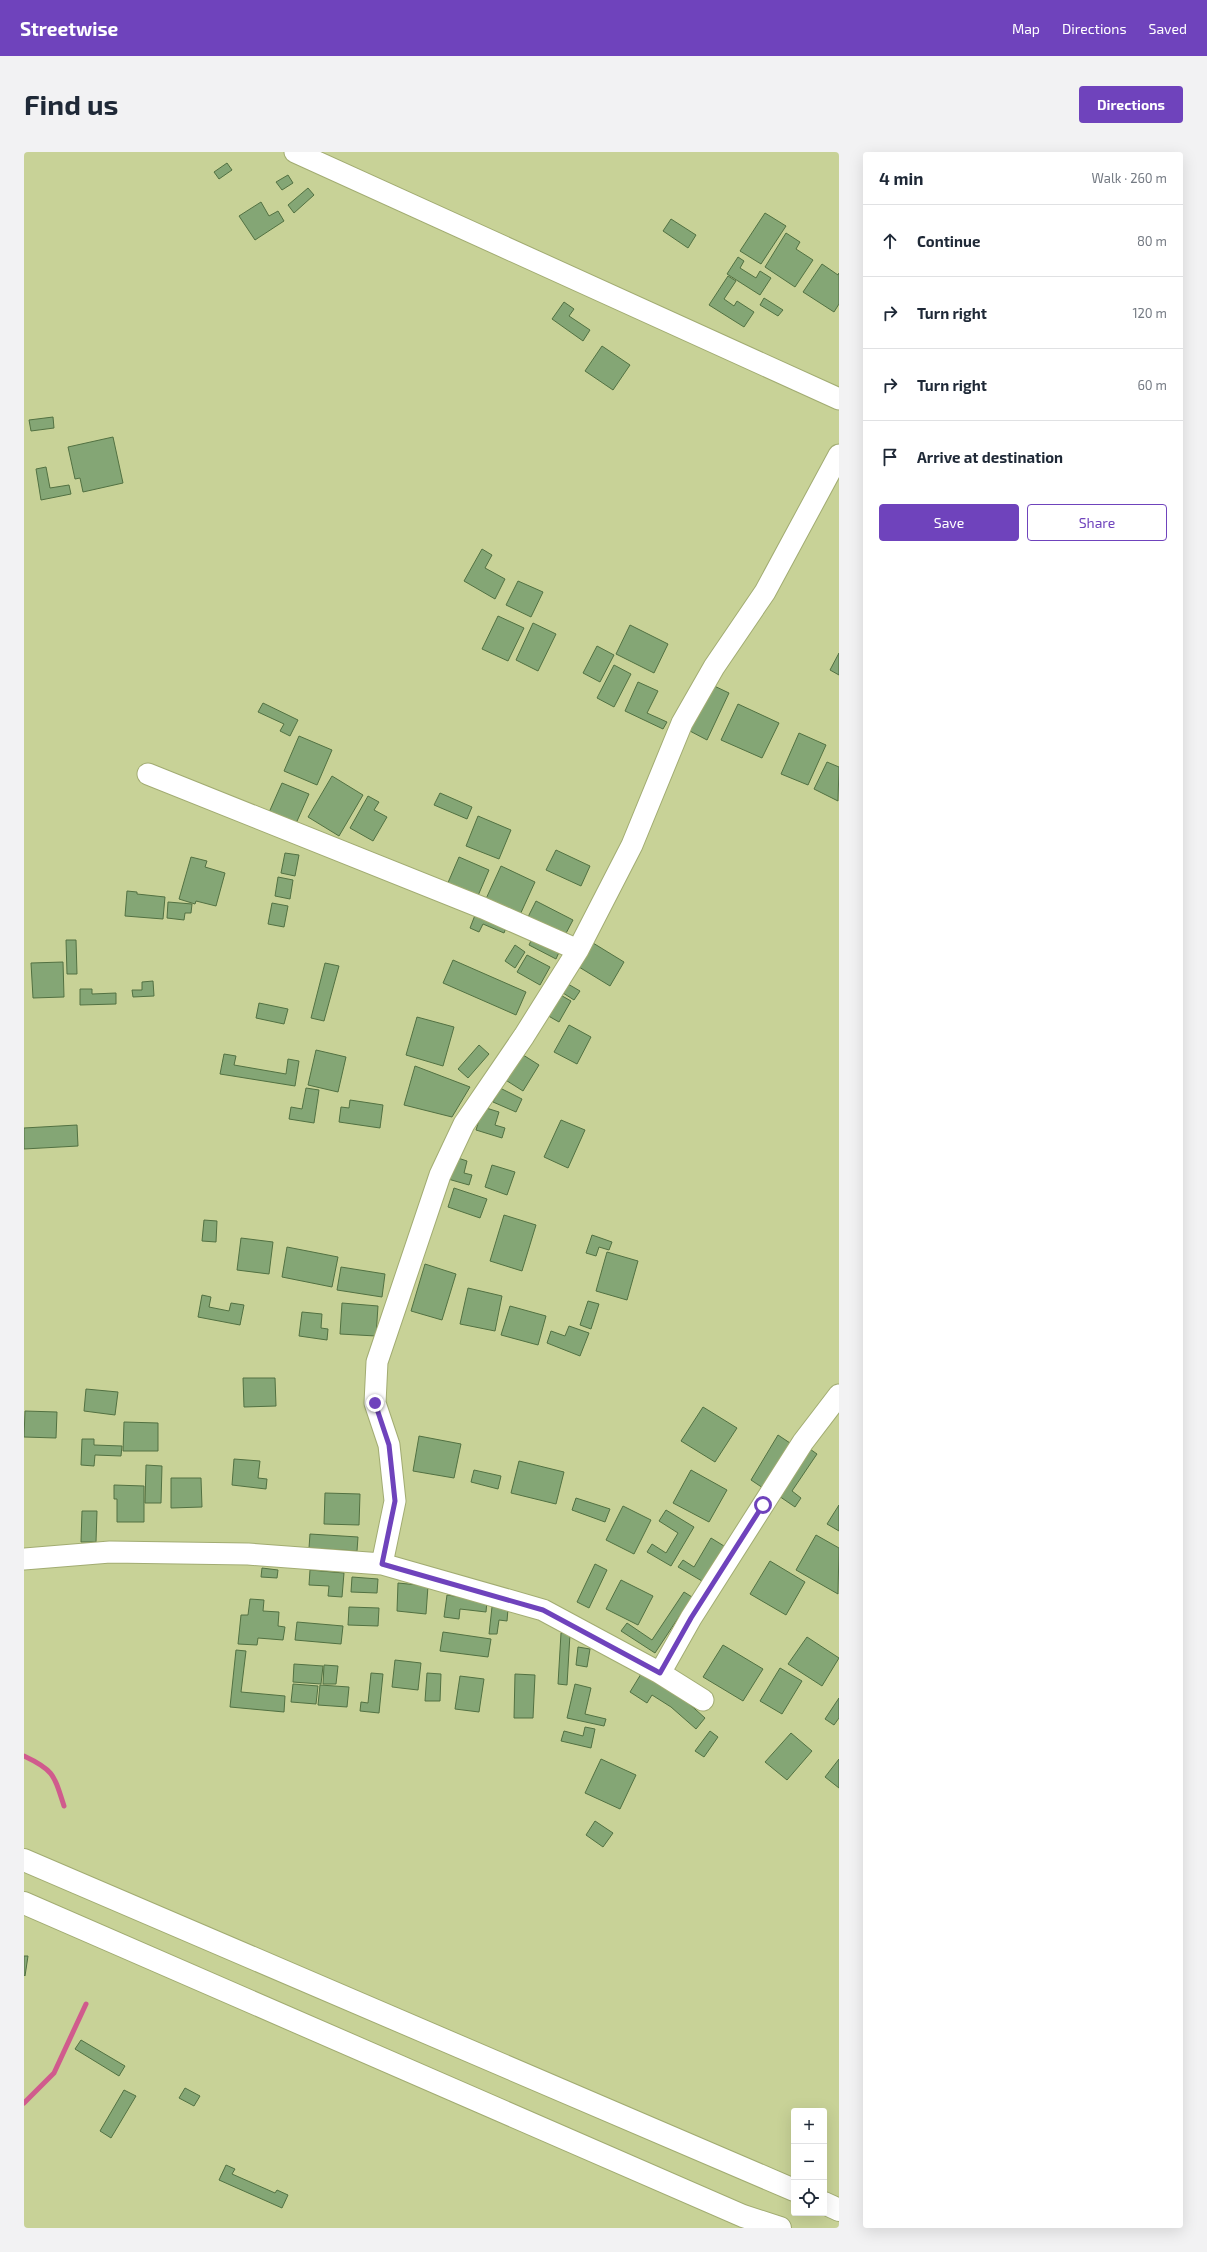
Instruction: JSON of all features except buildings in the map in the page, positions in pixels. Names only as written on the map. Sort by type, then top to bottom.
[{"type":"main road","points":[[24,1860],[791,2189]]},
{"type":"main road","points":[[24,1903],[736,2213],[780,2228]]},
{"type":"main road","points":[[827,2204],[839,2210]]},
{"type":"street","points":[[294,152],[839,399]]},
{"type":"street","points":[[382,1564],[395,1501],[389,1445],[375,1403],[377,1362],[440,1175],[464,1124],[524,1036],[578,950],[632,845],[682,723],[714,667],[765,592],[839,456]]},
{"type":"street","points":[[148,774],[483,908],[578,950]]},
{"type":"street","points":[[660,1673],[691,1618],[803,1442],[839,1395]]},
{"type":"street","points":[[24,1559],[110,1552],[248,1554],[382,1564],[543,1610],[660,1673],[703,1700]]},
{"type":"waterway","points":[[24,1756],[42,1765],[52,1775],[58,1787],[64,1806]]},
{"type":"waterway","points":[[24,2103],[54,2073],[86,2004]]},
{"type":"route","points":[[375,1403],[389,1445],[395,1501],[382,1564],[455,1587],[543,1610],[660,1673],[691,1618],[731,1558],[763,1505]]}]
